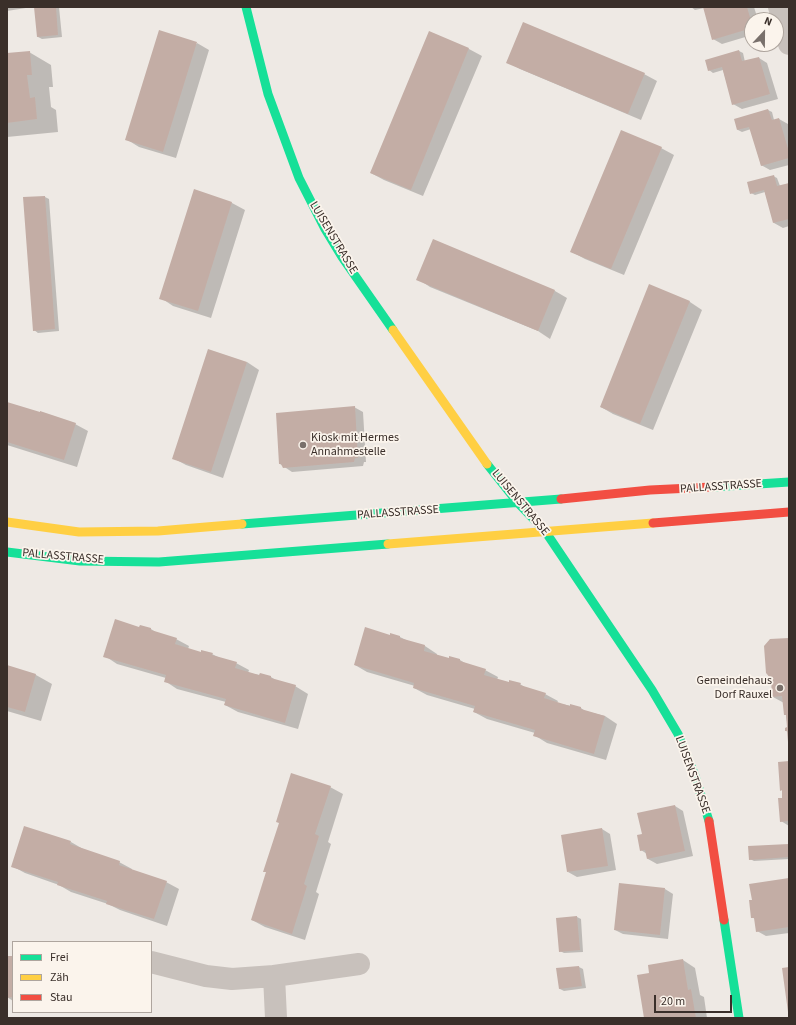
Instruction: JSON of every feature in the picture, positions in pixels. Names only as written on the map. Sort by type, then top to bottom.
[{"type":"main road","name":"LUISENSTRASSE","points":[[246,7],[268,94],[299,178],[325,229],[342,257],[487,464],[518,503],[545,531],[620,640],[678,734],[695,776],[709,819],[739,1018]]},
{"type":"main road","name":"PALLASSTRASSE","points":[[7,522],[79,532],[158,531],[518,503],[650,490],[789,482]]},
{"type":"main road","name":"PALLASSTRASSE","points":[[7,552],[80,561],[159,562],[789,512]]},
{"type":"street","points":[[779,7],[789,44]]},
{"type":"street","points":[[152,962],[206,976],[232,979],[274,976],[359,964]]},
{"type":"street","points":[[274,976],[276,1018]]},
{"type":"building","points":[[34,7],[56,7],[58,35],[37,37]]},
{"type":"building","points":[[703,7],[747,7],[748,12],[744,12],[744,30],[712,40]]},
{"type":"building","points":[[523,22],[645,73],[628,114],[506,63]]},
{"type":"building","points":[[159,30],[197,42],[163,152],[125,140]]},
{"type":"building","points":[[429,31],[469,48],[411,190],[370,173]]},
{"type":"building","points":[[739,50],[742,61],[759,57],[770,94],[732,105],[722,67],[708,71],[705,60]]},
{"type":"building","points":[[30,51],[32,75],[27,75],[30,98],[35,97],[37,119],[7,123],[7,53]]},
{"type":"building","points":[[768,109],[772,120],[779,118],[789,152],[789,158],[761,166],[749,127],[737,130],[734,119]]},
{"type":"building","points":[[621,130],[662,147],[611,269],[570,252]]},
{"type":"building","points":[[774,175],[777,186],[789,183],[789,219],[773,223],[764,190],[750,194],[747,182]]},
{"type":"building","points":[[194,189],[232,202],[198,311],[159,299]]},
{"type":"building","points":[[45,196],[55,329],[33,331],[23,197]]},
{"type":"building","points":[[433,239],[555,290],[538,331],[416,280]]},
{"type":"building","points":[[649,284],[690,301],[640,424],[600,407]]},
{"type":"building","points":[[208,349],[247,362],[211,472],[172,459]]},
{"type":"building","points":[[7,402],[76,423],[64,460],[7,442]]},
{"type":"building","points":[[355,406],[358,458],[355,458],[354,462],[283,468],[281,464],[279,464],[276,413]]},
{"type":"building","points":[[115,619],[139,627],[140,625],[151,628],[151,630],[177,638],[175,644],[201,652],[201,650],[213,653],[212,655],[237,662],[235,668],[259,675],[260,673],[271,676],[271,678],[296,685],[285,723],[224,705],[226,699],[164,682],[166,675],[103,657]]},
{"type":"building","points":[[365,627],[390,635],[390,633],[400,636],[400,638],[425,645],[424,651],[449,658],[449,656],[460,659],[460,661],[486,669],[484,675],[509,682],[509,680],[521,683],[520,685],[546,693],[544,698],[570,706],[570,704],[581,707],[581,709],[605,716],[594,754],[533,736],[535,730],[473,712],[475,706],[413,688],[414,683],[354,665]]},
{"type":"building","name":"Gemeindehaus Dorf Rauxel","points":[[789,638],[788,742],[787,731],[785,731],[785,728],[787,727],[786,715],[784,715],[782,696],[772,697],[771,679],[766,673],[764,646],[770,639]]},
{"type":"building","points":[[7,665],[36,674],[25,712],[7,707]]},
{"type":"building","points":[[789,761],[789,821],[780,822],[778,798],[782,798],[782,790],[780,791],[778,762]]},
{"type":"building","points":[[291,773],[331,786],[315,834],[319,836],[304,884],[307,886],[292,934],[251,920],[266,872],[263,872],[279,823],[276,822]]},
{"type":"building","points":[[675,805],[685,851],[647,859],[645,850],[640,851],[637,835],[642,834],[637,813]]},
{"type":"building","points":[[24,826],[71,841],[70,844],[120,861],[119,865],[167,881],[154,919],[106,904],[107,901],[57,885],[58,882],[11,867]]},
{"type":"building","points":[[602,828],[608,866],[567,872],[561,835]]},
{"type":"building","points":[[789,844],[789,857],[749,860],[748,846]]},
{"type":"building","points":[[789,878],[789,927],[756,932],[754,918],[751,918],[749,900],[752,900],[749,884]]},
{"type":"building","points":[[619,883],[665,888],[660,935],[614,930]]},
{"type":"building","points":[[577,916],[580,950],[559,952],[556,918]]},
{"type":"building","points":[[7,956],[12,956],[12,997],[7,998]]},
{"type":"building","points":[[683,959],[688,990],[691,989],[696,1018],[644,1018],[637,975],[649,973],[648,965]]},
{"type":"building","points":[[579,966],[582,986],[559,989],[556,968]]},
{"type":"building","points":[[789,967],[789,1012],[788,1012],[782,968]]},
{"type":"traffic: fast","points":[[246,7],[268,94],[299,178],[325,229],[342,257],[393,330]]},
{"type":"traffic: fast","points":[[487,464],[518,503],[545,531],[652,690],[678,734],[695,776],[709,821]]},
{"type":"traffic: fast","points":[[712,487],[789,482]]},
{"type":"traffic: fast","points":[[242,524],[561,499]]},
{"type":"traffic: fast","points":[[7,552],[80,561],[159,562],[388,544]]},
{"type":"traffic: fast","points":[[724,920],[739,1018]]},
{"type":"traffic: slow","points":[[393,330],[487,464]]},
{"type":"traffic: slow","points":[[7,522],[79,532],[158,531],[242,524]]},
{"type":"traffic: slow","points":[[388,544],[653,523]]},
{"type":"traffic: jam","points":[[561,499],[650,490],[712,487]]},
{"type":"traffic: jam","points":[[653,523],[789,512]]},
{"type":"traffic: jam","points":[[709,821],[724,920]]},
{"type":"place","name":"Kiosk mit Hermes Annahmestelle","points":[[303,445]]},
{"type":"place","name":"Gemeindehaus Dorf Rauxel","points":[[780,688]]}]
